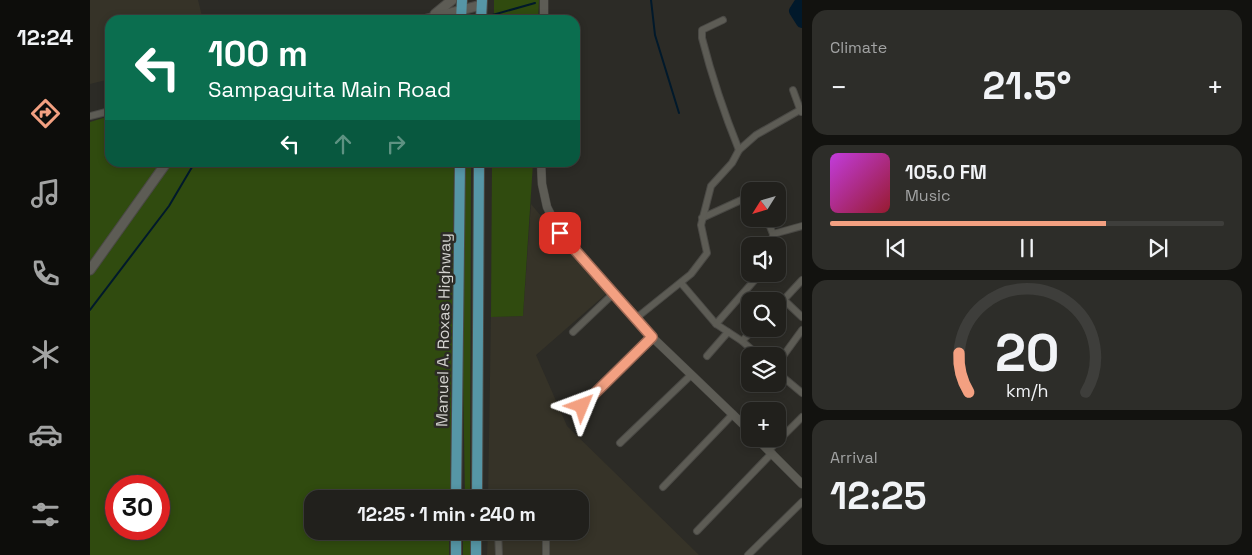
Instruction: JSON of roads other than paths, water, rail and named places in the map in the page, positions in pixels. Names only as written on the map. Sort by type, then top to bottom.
[{"type":"main road","points":[[431,15],[452,0]]},
{"type":"main road","points":[[442,15],[482,2],[481,15]]},
{"type":"main road","points":[[90,270],[162,167]]},
{"type":"main road","name":"Manuel A. Roxas Highway","points":[[456,490],[460,167]]},
{"type":"main road","points":[[477,490],[479,167]]},
{"type":"main road","points":[[456,540],[456,555]]},
{"type":"main road","points":[[476,540],[476,555]]},
{"type":"street","points":[[544,0],[544,15]]},
{"type":"street","points":[[722,20],[702,30],[702,38],[713,82],[727,123],[739,150]]},
{"type":"street","points":[[635,319],[691,274],[707,253],[701,225],[711,186],[732,163],[739,150],[756,135],[801,111],[793,90]]},
{"type":"street","points":[[90,116],[105,112]]},
{"type":"street","points":[[541,167],[542,184],[547,207],[560,233],[652,337],[741,422]]},
{"type":"street","points":[[702,218],[741,200]]},
{"type":"street","points":[[773,234],[802,226]]},
{"type":"street","points":[[771,228],[773,237]]},
{"type":"street","points":[[786,298],[802,280]]},
{"type":"street","points":[[716,324],[753,282]]},
{"type":"street","points":[[681,283],[716,324],[749,347]]},
{"type":"street","points":[[573,332],[613,294]]},
{"type":"street","points":[[786,302],[802,317]]},
{"type":"street","points":[[786,351],[802,330]]},
{"type":"street","points":[[707,356],[728,332]]},
{"type":"street","points":[[582,406],[652,337]]},
{"type":"street","points":[[742,341],[746,337]]},
{"type":"street","points":[[620,443],[691,375]]},
{"type":"street","points":[[786,380],[802,393]]},
{"type":"street","points":[[663,487],[733,414]]},
{"type":"street","points":[[698,531],[802,417]]},
{"type":"street","points":[[765,447],[802,484]]},
{"type":"street","points":[[748,555],[802,502]]},
{"type":"street","points":[[498,540],[498,555]]},
{"type":"street","points":[[546,540],[546,555]]},
{"type":"waterway","points":[[651,0],[655,35],[679,113]]},
{"type":"waterway","points":[[802,0],[795,11],[802,22]]},
{"type":"waterway","points":[[493,15],[535,3]]},
{"type":"waterway","points":[[90,310],[169,206],[192,167]]}]
